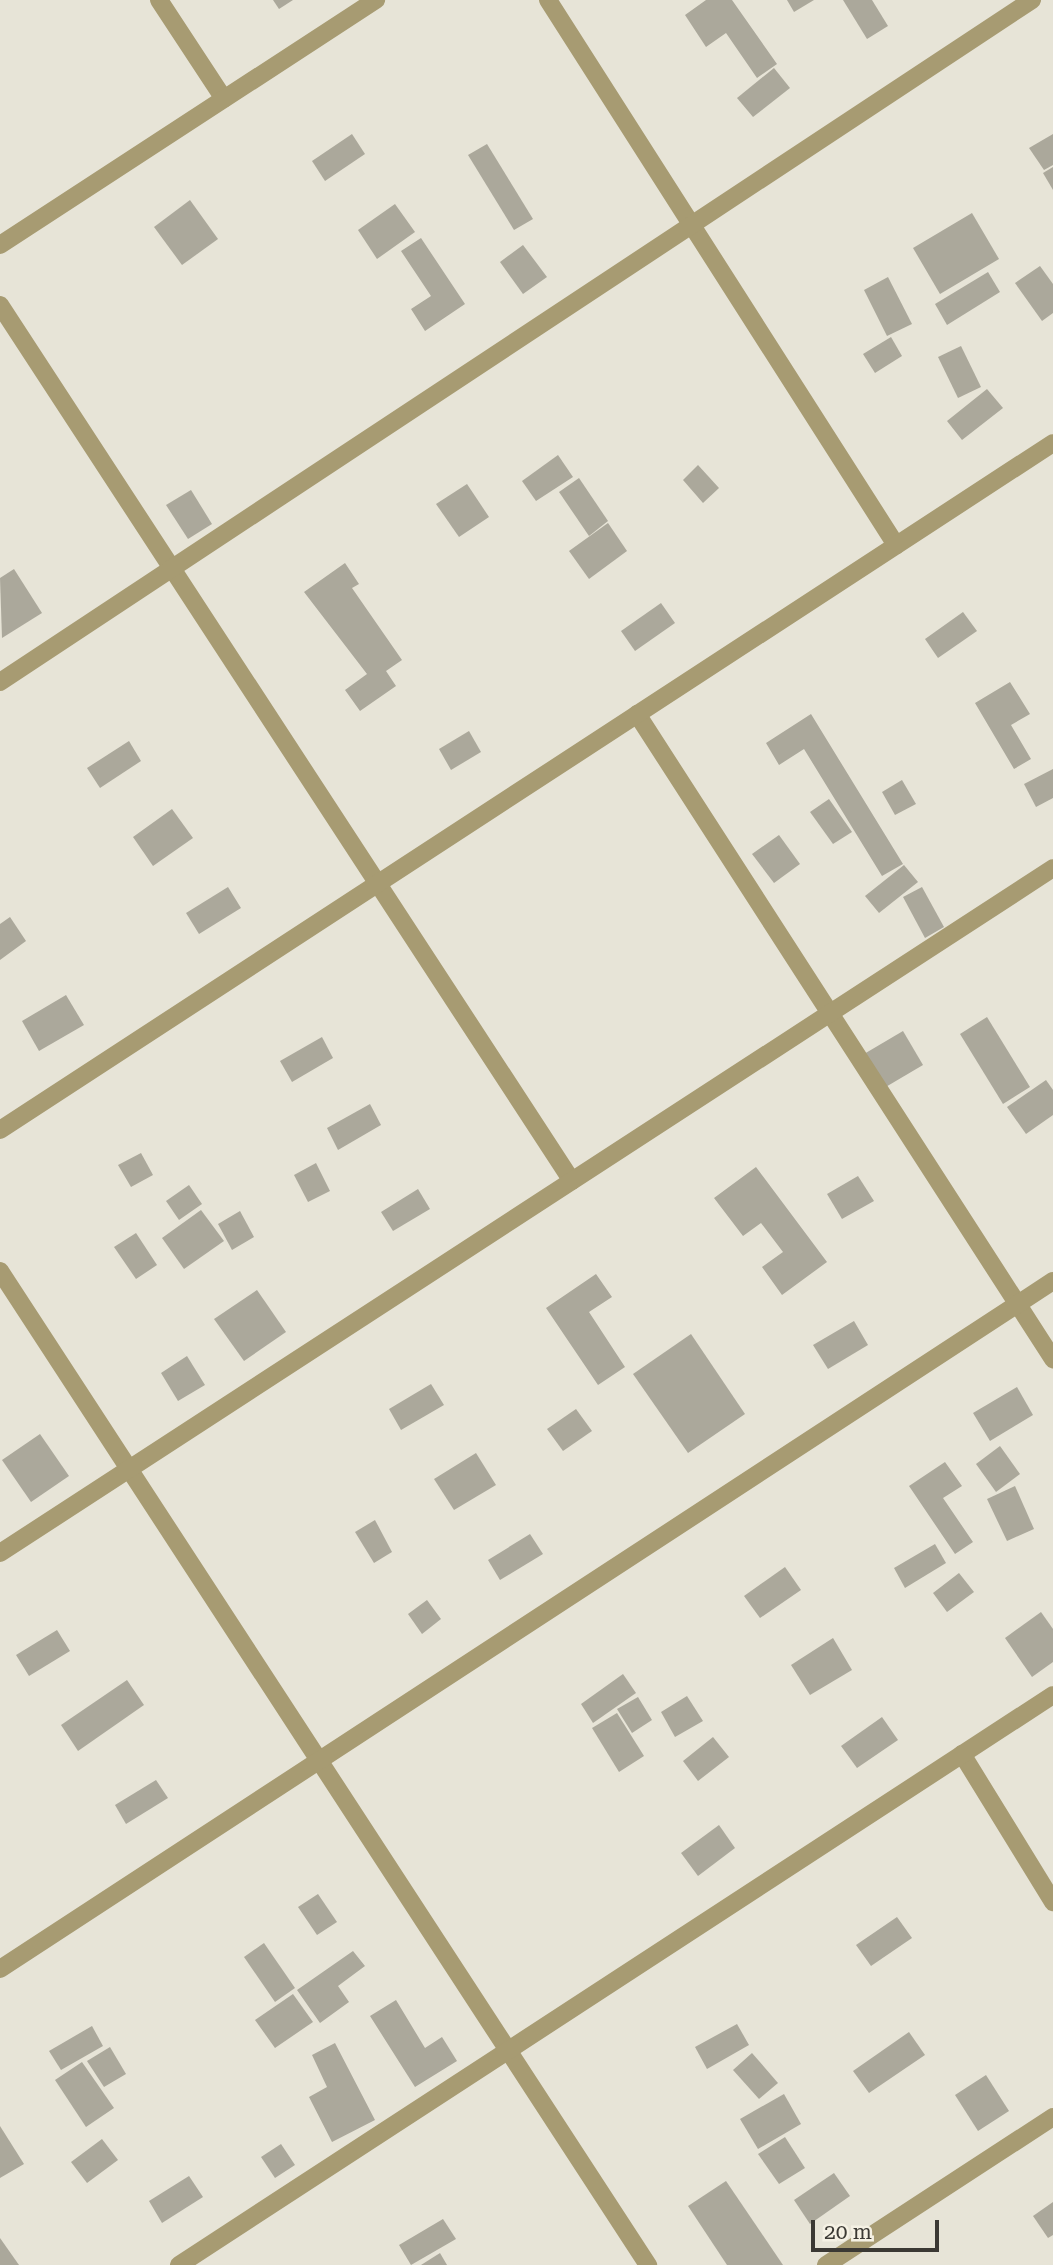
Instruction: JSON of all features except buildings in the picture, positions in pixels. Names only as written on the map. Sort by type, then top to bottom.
[{"type":"street","points":[[159,0],[224,99]]},
{"type":"street","points":[[0,245],[376,0]]},
{"type":"street","points":[[548,0],[896,545]]},
{"type":"street","points":[[0,681],[1032,0]]},
{"type":"street","points":[[0,305],[572,1181]]},
{"type":"street","points":[[0,1130],[1053,443]]},
{"type":"street","points":[[637,714],[1053,1359]]},
{"type":"street","points":[[0,1553],[1053,868]]},
{"type":"street","points":[[0,1271],[648,2265]]},
{"type":"street","points":[[0,1969],[1053,1281]]},
{"type":"street","points":[[179,2265],[1053,1695]]},
{"type":"street","points":[[962,1754],[1053,1902]]},
{"type":"street","points":[[826,2265],[1053,2117]]}]
